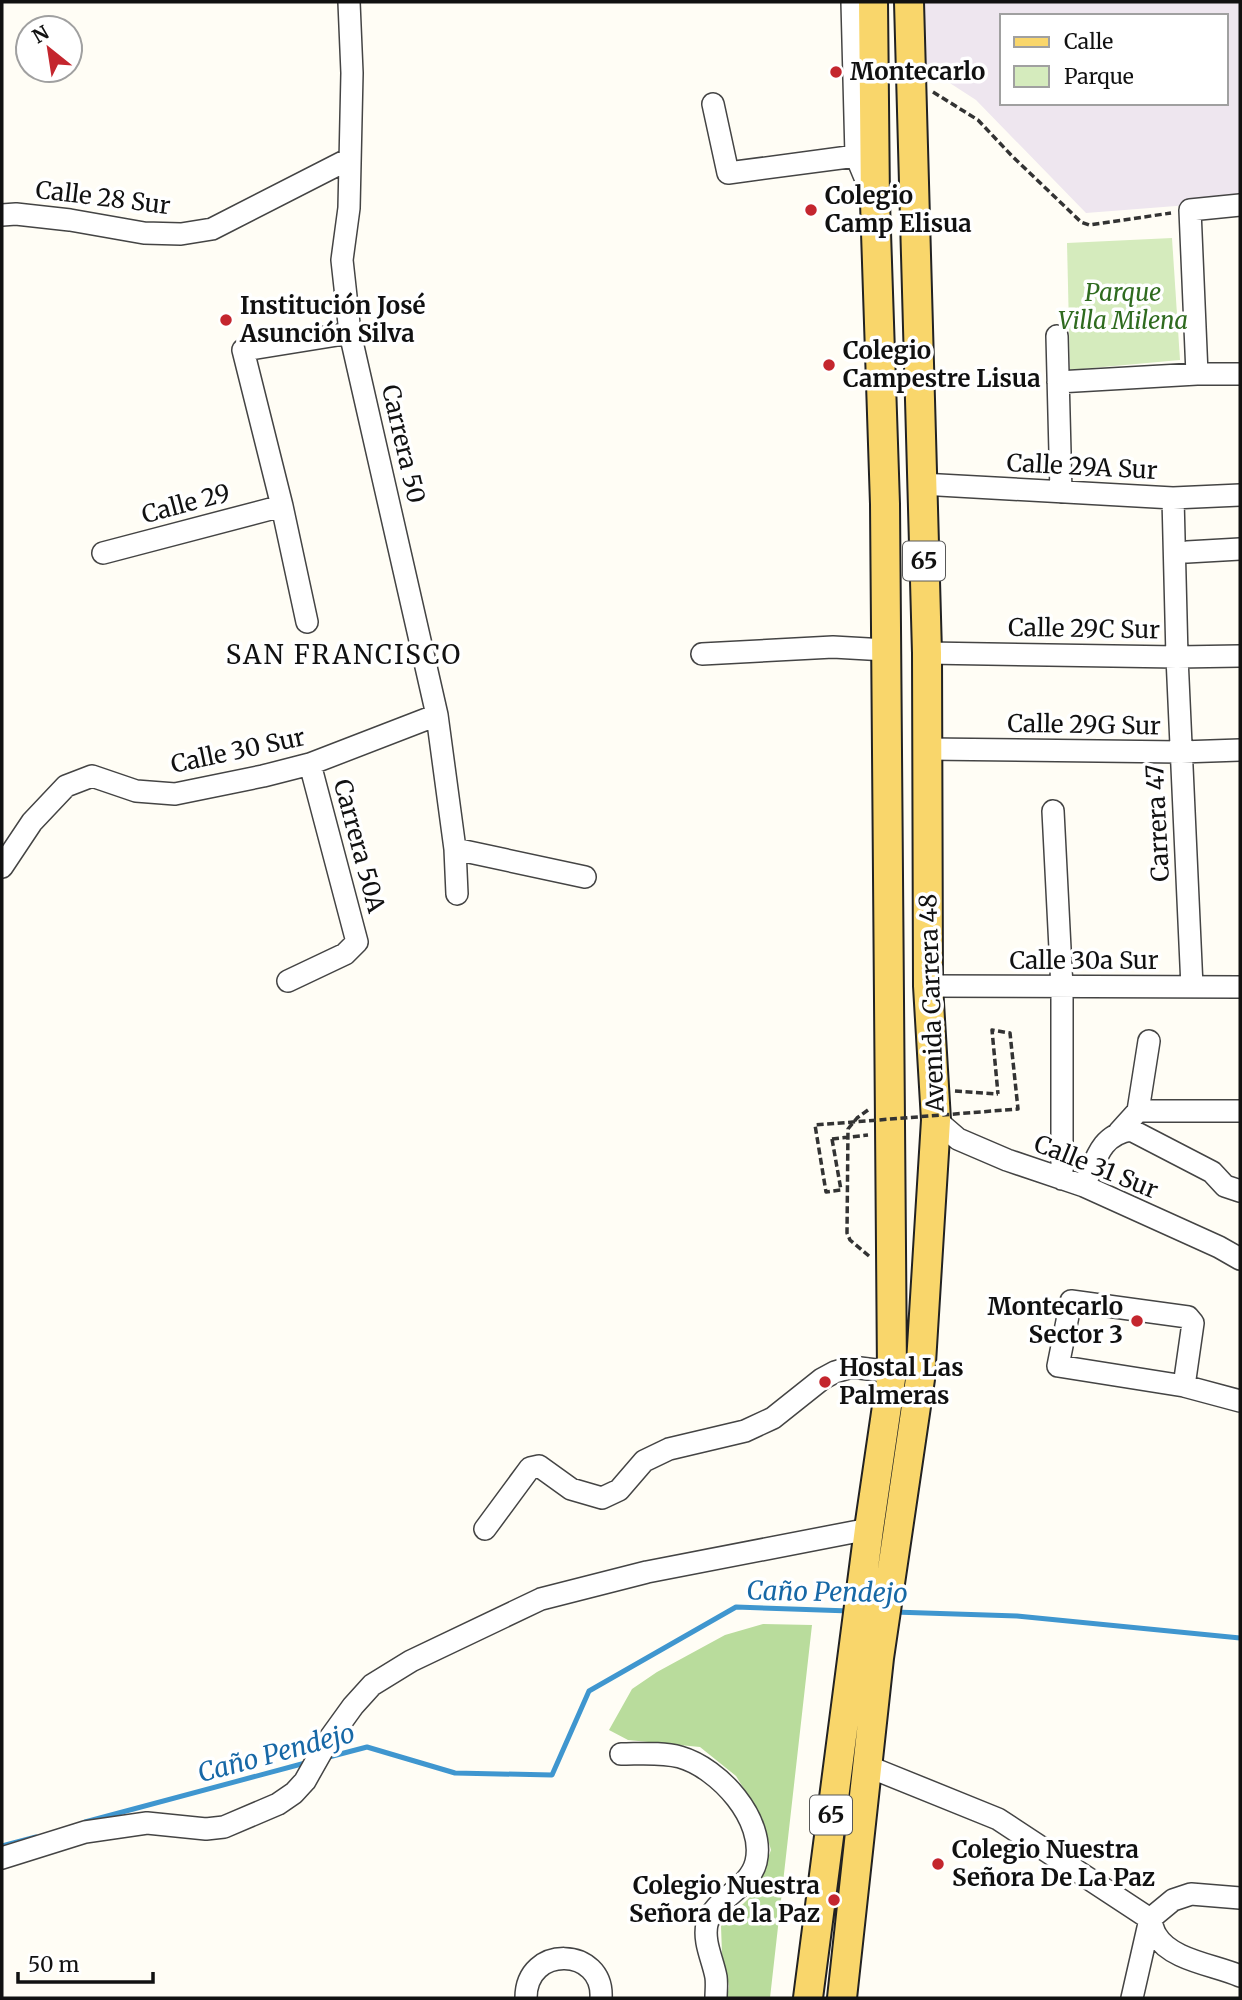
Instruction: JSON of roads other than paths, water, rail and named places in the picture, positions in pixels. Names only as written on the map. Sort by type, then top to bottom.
[{"type":"main road","name":"Avenida Carrera 48","points":[[808,1998],[892,1372],[884,465],[875,202],[873,2]]},
{"type":"main road","name":"Avenida Carrera 48","points":[[842,1998],[883,1639],[920,1379],[936,1120],[928,986],[927,653],[909,2]]},
{"type":"street","name":"Carrera 50","points":[[349,2],[352,73],[349,208],[342,260],[350,333],[437,715],[455,849],[457,894]]},
{"type":"street","points":[[852,2],[856,156],[875,202]]},
{"type":"street","points":[[713,104],[728,173],[856,156]]},
{"type":"street","name":"Calle 28 Sur","points":[[2,215],[70,220],[144,233],[181,234],[212,229],[349,159]]},
{"type":"street","points":[[1197,374],[1190,210],[1240,205]]},
{"type":"street","points":[[307,622],[282,506],[243,350],[350,333]]},
{"type":"street","points":[[1057,335],[1062,492]]},
{"type":"street","points":[[1058,382],[1240,374]]},
{"type":"street","name":"Calle 29A Sur","points":[[921,484],[1173,498],[1240,495]]},
{"type":"street","name":"Carrera 47","points":[[1173,498],[1177,657],[1192,987]]},
{"type":"street","name":"Calle 29","points":[[103,554],[282,506]]},
{"type":"street","points":[[1187,552],[1240,549]]},
{"type":"street","points":[[702,654],[832,647],[886,650]]},
{"type":"street","name":"Calle 29C Sur","points":[[927,653],[1240,656]]},
{"type":"street","name":"Calle 30 Sur","points":[[2,867],[32,822],[66,786],[92,776],[136,791],[175,794],[310,764],[437,715]]},
{"type":"street","name":"Calle 29G Sur","points":[[928,749],[1181,752],[1240,750]]},
{"type":"street","name":"Carrera 50A","points":[[288,981],[345,954],[357,942],[310,764]]},
{"type":"street","points":[[1053,811],[1062,988],[1062,1179]]},
{"type":"street","points":[[455,849],[586,877]]},
{"type":"street","name":"Calle 30a Sur","points":[[928,986],[1240,987]]},
{"type":"street","points":[[1084,1186],[1105,1141],[1119,1132],[1138,1111],[1149,1041]]},
{"type":"street","points":[[1138,1111],[1240,1111]]},
{"type":"street","name":"Calle 31 Sur","points":[[936,1120],[958,1139],[1007,1160],[1084,1186],[1240,1259]]},
{"type":"street","points":[[1119,1132],[1131,1130],[1212,1172],[1225,1186],[1240,1191]]},
{"type":"street","points":[[1184,1386],[1193,1323],[1188,1317],[1071,1301],[1058,1366],[1184,1386],[1240,1401]]},
{"type":"street","points":[[485,1529],[530,1468],[539,1466],[571,1489],[602,1498],[619,1490],[644,1461],[669,1449],[720,1438],[754,1427],[773,1418],[822,1379],[835,1372],[852,1367],[892,1372]]},
{"type":"street","points":[[2,1858],[85,1832],[146,1823],[206,1829],[224,1827],[278,1804],[299,1787],[354,1706],[372,1685],[411,1661],[541,1600],[647,1572],[868,1538]]},
{"type":"street","points":[[621,1754],[681,1757],[713,1773],[748,1814],[757,1837],[756,1863],[744,1885],[715,1909],[707,1924],[706,1939],[717,1980],[716,1998]]},
{"type":"street","points":[[867,1766],[998,1819],[1150,1919],[1156,1935],[1166,1947],[1194,1961],[1240,1976]]},
{"type":"street","points":[[1132,1998],[1150,1919],[1173,1900],[1191,1894],[1240,1898]]},
{"type":"street","points":[[526,1998],[527,1986],[537,1968],[545,1962],[563,1958],[572,1959],[588,1967],[599,1983],[601,1998]]},
{"type":"waterway","name":"Caño Pendejo","points":[[325,1758],[367,1747],[455,1773],[552,1775],[589,1691],[736,1607],[850,1611]]},
{"type":"waterway","name":"Caño Pendejo","points":[[894,1612],[1017,1616],[1240,1638]]},
{"type":"waterway","name":"Caño Pendejo","points":[[85,1822],[309,1762]]},
{"type":"waterway","name":"Caño Pendejo","points":[[2,1846],[36,1837]]},
{"type":"place","name":"Montecarlo","points":[[836,72]]},
{"type":"place","name":"Colegio Camp Elisua","points":[[811,210]]},
{"type":"place","name":"Institución José Asunción Silva","points":[[226,320]]},
{"type":"place","name":"Colegio Campestre Lisua","points":[[829,365]]},
{"type":"place","name":"Montecarlo Sector 3","points":[[1137,1321]]},
{"type":"place","name":"Hostal Las Palmeras","points":[[825,1382]]},
{"type":"place","name":"Colegio Nuestra Señora De La Paz","points":[[938,1864]]},
{"type":"place","name":"Colegio Nuestra Señora de la Paz","points":[[834,1900]]},
{"type":"district","name":"SAN FRANCISCO","points":[[344,655]]},
{"type":"park label","name":"Parque Villa Milena","points":[[1123,307]]}]
